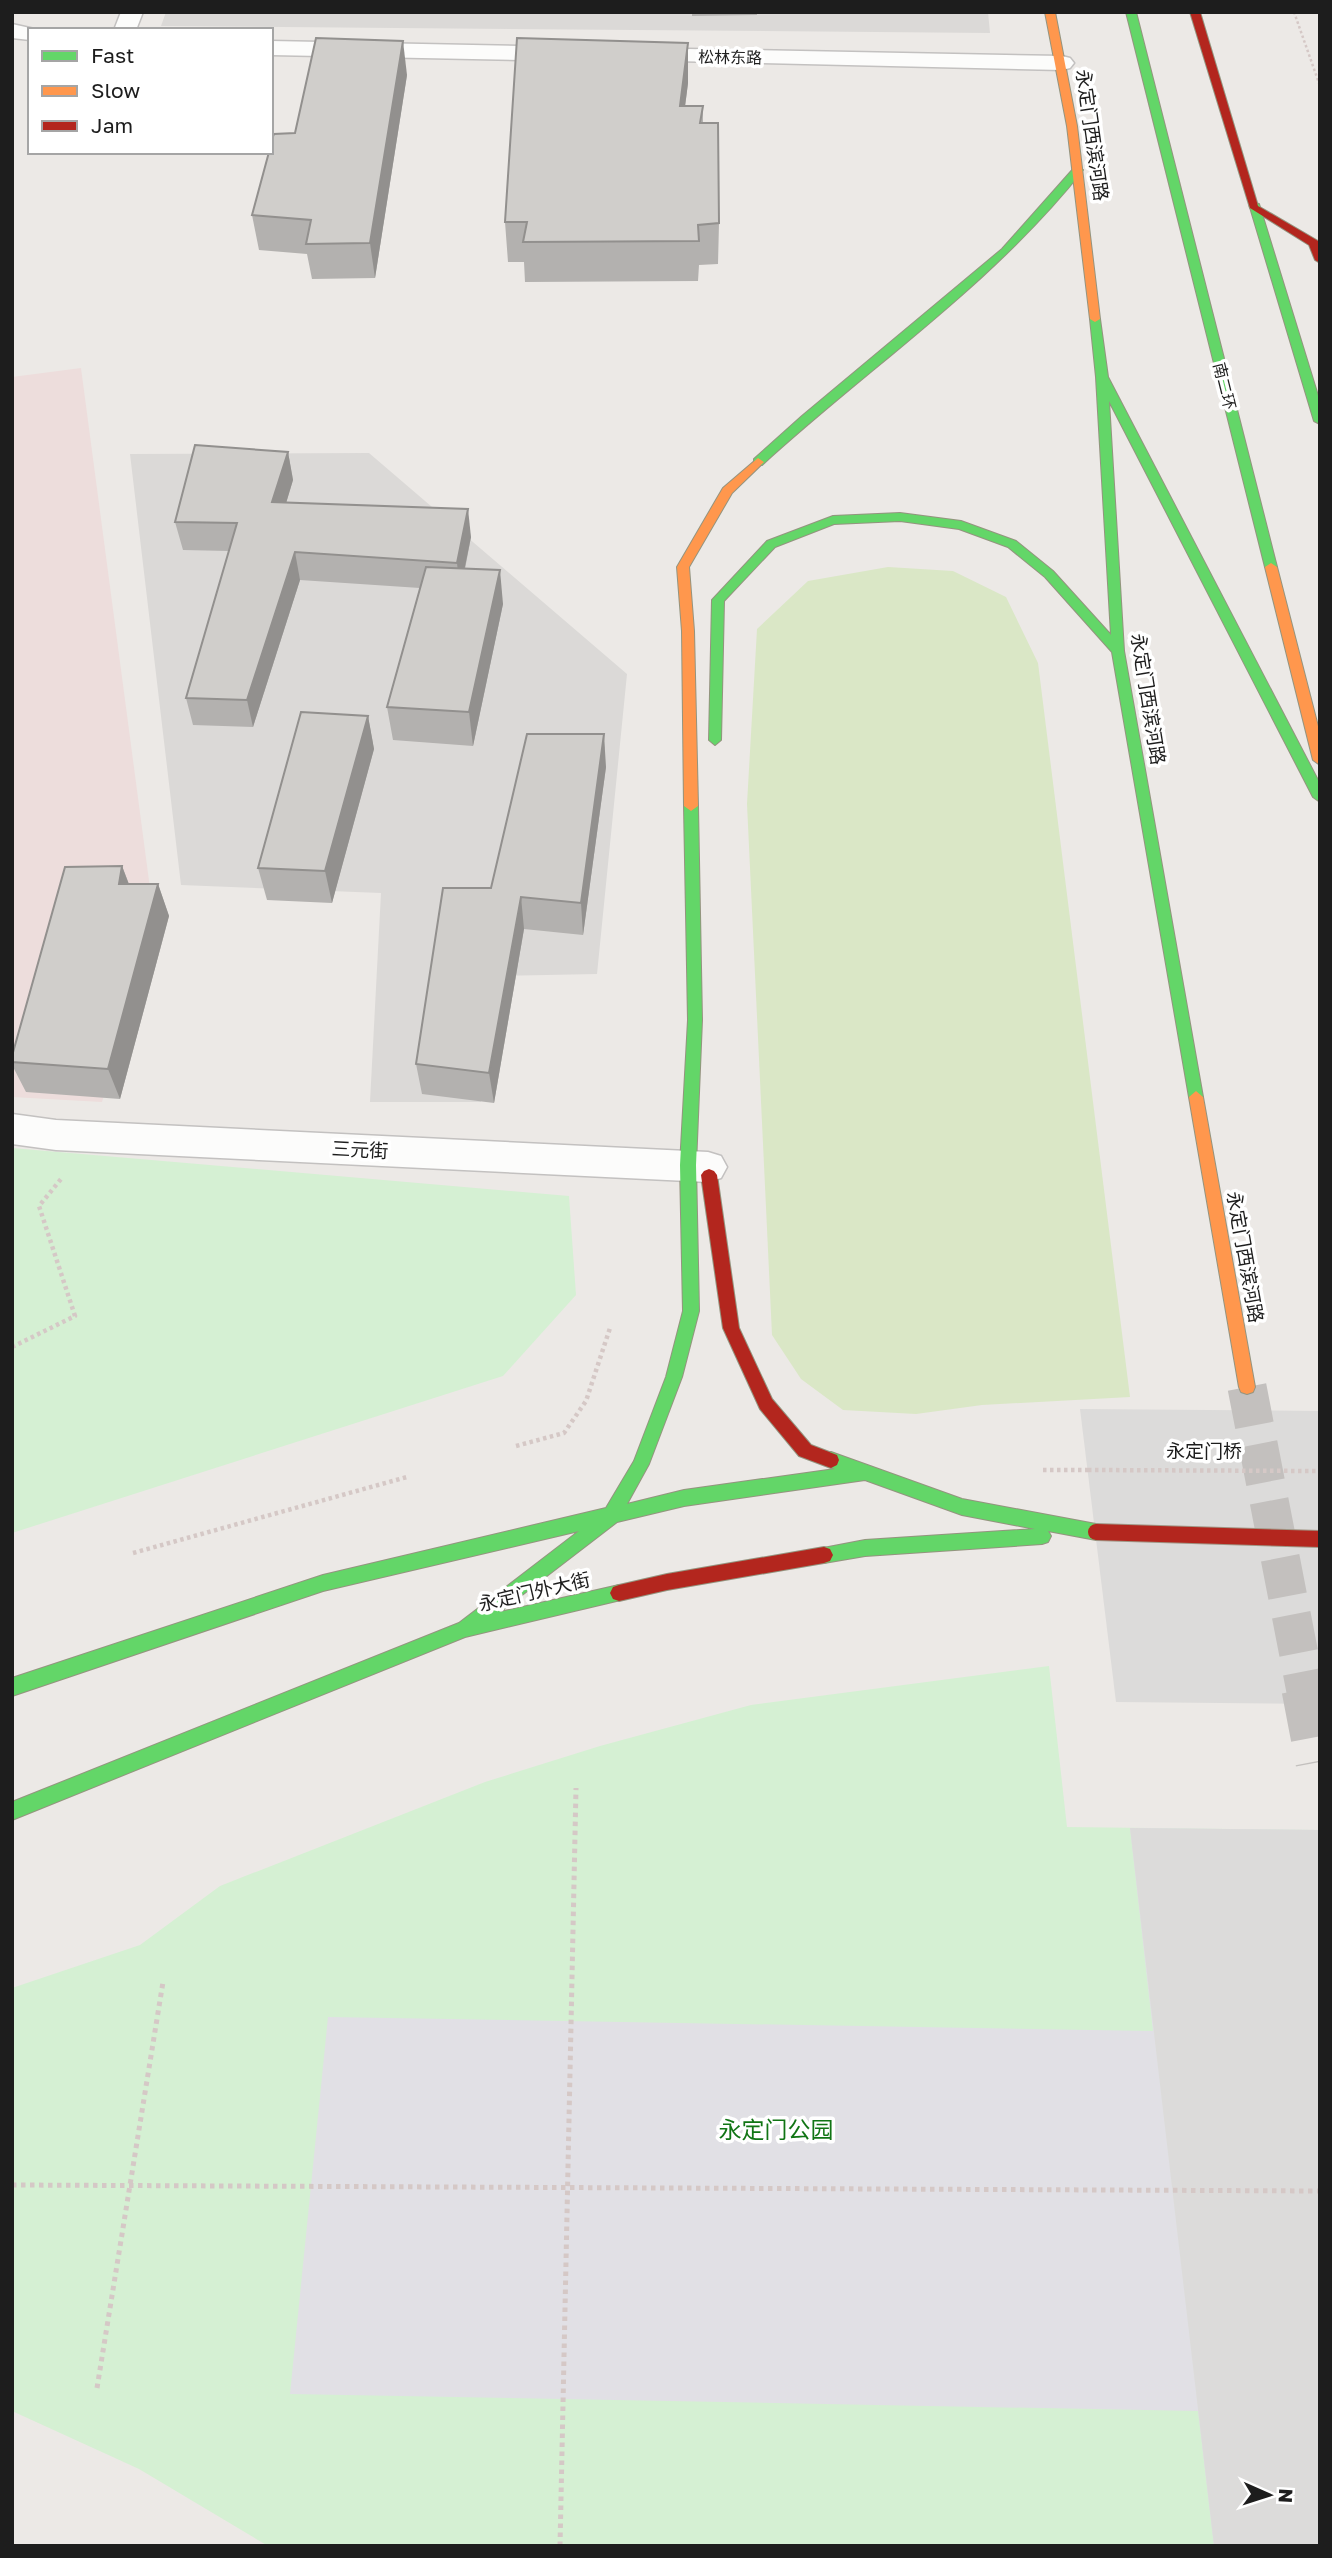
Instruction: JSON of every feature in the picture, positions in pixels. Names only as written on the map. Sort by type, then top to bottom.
[{"type":"main road","name":"永定门西滨河路","points":[[1050,12],[1062,64],[1078,170],[1102,377],[1118,651],[1247,1387]]},
{"type":"main road","name":"南二环","points":[[1131,12],[1320,761]]},
{"type":"main road","points":[[1195,12],[1320,421]]},
{"type":"main road","points":[[465,1629],[611,1516],[645,1453],[674,1377],[691,1311],[701,1162],[695,1020],[688,631],[682,567],[727,491],[806,418],[1006,251],[1078,170]]},
{"type":"main road","points":[[1255,208],[1314,243],[1320,260]]},
{"type":"main road","points":[[1102,377],[1320,797]]},
{"type":"main road","points":[[715,752],[718,600],[771,544],[833,520],[900,517],[961,525],[1012,544],[1049,574],[1118,651]]},
{"type":"main road","points":[[710,1056],[711,987]]},
{"type":"main road","points":[[701,1162],[731,1328],[761,1394],[805,1451],[962,1507],[1096,1532],[1320,1539]]},
{"type":"main road","points":[[12,1687],[323,1583],[684,1498],[867,1472]]},
{"type":"main road","name":"永定门外大街","points":[[12,1811],[465,1629],[667,1582],[865,1548],[1096,1532]]},
{"type":"street","points":[[273,48],[590,54]]},
{"type":"street","name":"松林东路","points":[[618,55],[1062,64]]},
{"type":"street","name":"三元街","points":[[12,1129],[94,1137],[701,1162]]},
{"type":"path","points":[[1294,12],[1320,86]]},
{"type":"path","points":[[12,1347],[75,1316],[39,1206],[94,1137]]},
{"type":"path","points":[[516,1446],[564,1433],[586,1401],[610,1328]]},
{"type":"path","name":"永定门桥","points":[[1087,1470],[1320,1471]]},
{"type":"path","points":[[133,1553],[407,1477]]},
{"type":"path","points":[[560,2546],[576,1788]]},
{"type":"path","points":[[97,2388],[163,1982]]},
{"type":"path","points":[[12,2185],[1320,2192]]},
{"type":"shaded area","points":[[166,12],[988,12],[990,33],[161,26]]},
{"type":"shaded area","points":[[81,368],[155,926],[102,1102],[12,1097],[12,377]]},
{"type":"shaded area","points":[[369,453],[627,674],[597,974],[502,976],[481,1102],[370,1102],[381,893],[181,885],[130,454]]},
{"type":"shaded area","points":[[1130,1828],[1320,1830],[1320,2546],[1214,2546],[1198,2411],[290,2394],[328,2017],[1153,2031]]},
{"type":"green space","points":[[888,567],[953,571],[1006,597],[1038,663],[1130,1397],[982,1405],[916,1414],[843,1410],[801,1379],[772,1335],[747,804],[757,629],[808,581]]},
{"type":"green space","points":[[12,1148],[569,1196],[576,1295],[503,1376],[12,1533]]},
{"type":"green space","name":"永定门公园","points":[[1049,1666],[1067,1827],[1320,1830],[1320,2546],[268,2546],[139,2469],[12,2411],[12,1988],[140,1945],[220,1886],[485,1782],[600,1746],[751,1705]]},
{"type":"pier","points":[[1080,1409],[1320,1411],[1320,1704],[1116,1702]]},
{"type":"pier","points":[[1130,1828],[1320,1830],[1320,2546],[1214,2546]]},
{"type":"building","points":[[316,38],[403,41],[370,243],[306,244],[311,220],[252,215],[268,154],[273,154],[274,134],[295,133]]},
{"type":"building","points":[[517,38],[688,43],[680,106],[703,106],[700,123],[718,123],[719,223],[698,225],[699,241],[523,242],[527,222],[505,222]]},
{"type":"building","points":[[195,445],[288,452],[272,502],[468,509],[457,563],[295,552],[247,700],[186,698],[237,523],[175,522]]},
{"type":"building","points":[[426,567],[500,570],[469,712],[387,707]]},
{"type":"building","points":[[301,712],[368,716],[325,871],[258,868]]},
{"type":"building","points":[[527,734],[604,734],[581,903],[521,897],[489,1073],[416,1064],[443,888],[491,888]]},
{"type":"building","points":[[122,866],[119,884],[158,884],[108,1069],[12,1062],[65,867]]},
{"type":"tunnel","points":[[1247,1387],[1306,1691]]},
{"type":"tunnel","points":[[1306,1689],[1320,1762]]},
{"type":"traffic: fast","points":[[1131,12],[1271,567]]},
{"type":"traffic: fast","points":[[758,462],[806,418],[1006,251],[1078,170]]},
{"type":"traffic: fast","points":[[1254,204],[1320,421]]},
{"type":"traffic: fast","points":[[1095,319],[1102,377],[1118,651],[1196,1097]]},
{"type":"traffic: fast","points":[[1102,377],[1320,797]]},
{"type":"traffic: fast","points":[[715,740],[718,600],[771,544],[833,520],[900,517],[961,525],[1012,544],[1049,574],[1118,651]]},
{"type":"traffic: fast","points":[[465,1629],[611,1516],[641,1464],[674,1377],[691,1311],[688,1165],[695,1020],[691,806]]},
{"type":"traffic: fast","points":[[831,1460],[962,1507],[1096,1532]]},
{"type":"traffic: fast","points":[[12,1687],[323,1583],[684,1498],[867,1472]]},
{"type":"traffic: fast","points":[[824,1555],[865,1548],[1042,1536]]},
{"type":"traffic: fast","points":[[12,1811],[465,1629],[619,1593]]},
{"type":"traffic: slow","points":[[1050,12],[1072,126],[1095,319]]},
{"type":"traffic: slow","points":[[691,806],[688,631],[683,567],[727,491],[758,462]]},
{"type":"traffic: slow","points":[[1271,567],[1320,760]]},
{"type":"traffic: slow","points":[[1196,1097],[1247,1387]]},
{"type":"traffic: jam","points":[[1195,12],[1254,204]]},
{"type":"traffic: jam","points":[[1255,208],[1314,243],[1320,260]]},
{"type":"traffic: jam","points":[[709,1175],[731,1328],[766,1404],[805,1451],[831,1460]]},
{"type":"traffic: jam","points":[[1096,1532],[1320,1539]]},
{"type":"traffic: jam","points":[[619,1593],[824,1555]]}]
